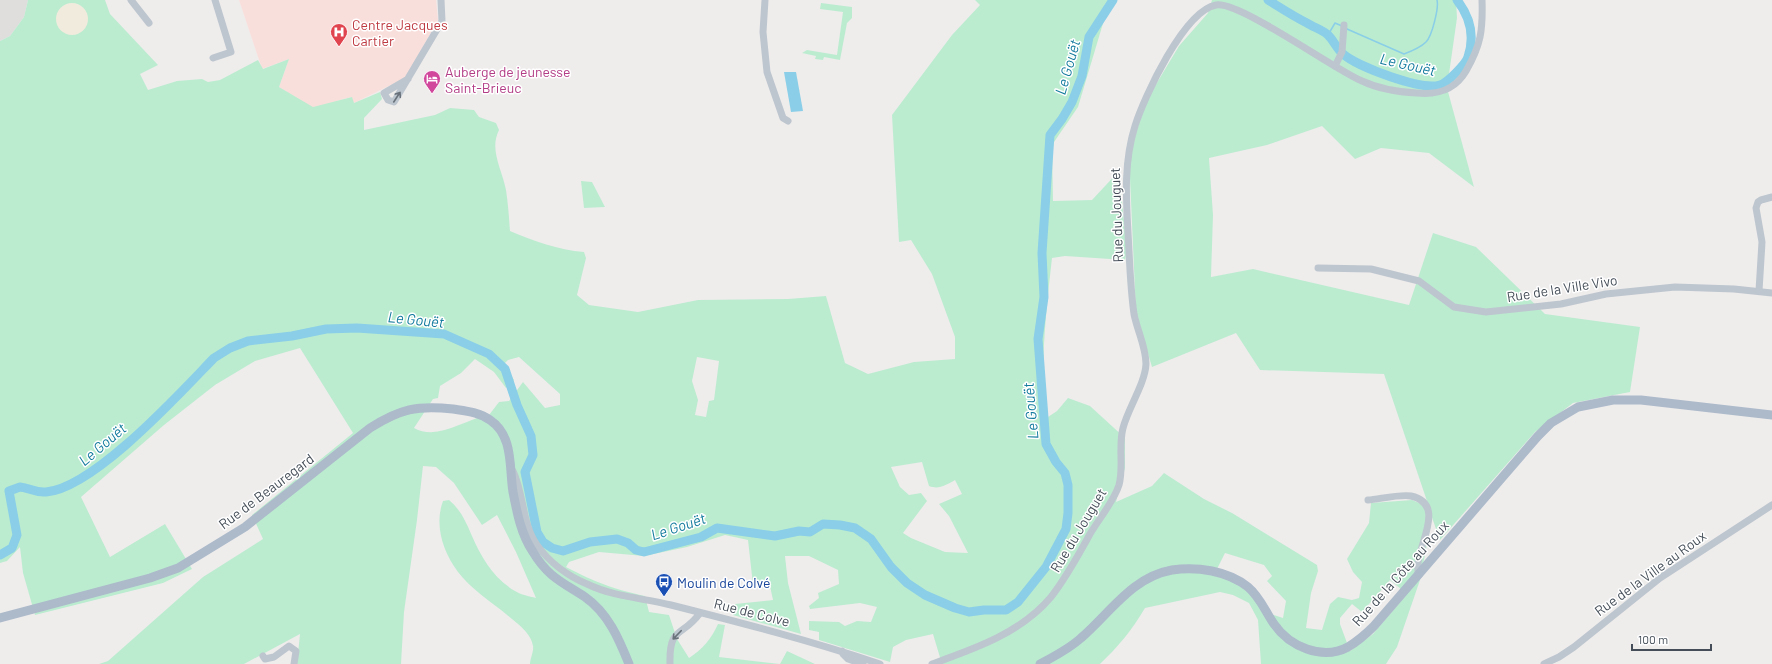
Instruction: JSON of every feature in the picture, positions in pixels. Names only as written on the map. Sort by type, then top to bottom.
[{"type":"main road","name":"Rue de la Côte au Roux","points":[[1040,664],[1061,653],[1081,638],[1116,602],[1142,582],[1172,570],[1202,570],[1230,576],[1247,587],[1257,596],[1273,623],[1290,641],[1311,651],[1325,652],[1347,648],[1362,637],[1419,575],[1538,436],[1551,423],[1578,407],[1613,400],[1634,400],[1772,415]]},
{"type":"main road","name":"Rue de Beauregard","points":[[0,618],[150,578],[178,568],[251,523],[370,428],[388,417],[407,410],[423,406],[480,414],[491,420],[502,433],[510,457],[510,468]]},
{"type":"main road","points":[[510,468],[513,491],[524,536],[533,552],[552,575],[565,586],[585,597],[599,610],[611,625],[621,643],[629,664]]},
{"type":"street","points":[[131,0],[149,23]]},
{"type":"street","points":[[213,58],[232,52],[215,0]]},
{"type":"street","points":[[408,79],[442,21],[441,0]]},
{"type":"street","points":[[765,0],[763,32],[767,72],[783,118],[788,121]]},
{"type":"street","name":"Rue du Jouguet","points":[[932,664],[973,649],[999,637],[1036,612],[1050,599],[1064,579],[1104,510],[1116,494],[1120,480],[1120,443],[1123,427],[1146,367],[1145,354],[1134,314],[1132,292],[1126,179],[1127,157],[1144,99],[1168,55],[1182,34],[1204,11],[1218,4],[1224,5],[1259,21],[1336,64],[1359,80],[1379,88],[1424,94],[1438,93],[1455,85],[1462,79],[1477,51],[1481,38],[1482,0]]},
{"type":"street","points":[[1336,64],[1342,52],[1344,27]]},
{"type":"street","points":[[1759,291],[1762,242],[1756,208],[1758,202],[1772,197]]},
{"type":"street","name":"Rue de la Ville Vivo","points":[[1318,268],[1371,269],[1419,281],[1454,307],[1486,312],[1561,304],[1606,294],[1675,287],[1772,293]]},
{"type":"street","name":"Rue de Colve","points":[[510,468],[514,472],[527,523],[536,544],[547,558],[586,584],[616,595],[670,605],[842,650]]},
{"type":"street","points":[[1368,500],[1410,496],[1421,500],[1427,508],[1430,522],[1417,571],[1419,575]]},
{"type":"street","name":"Rue de la Ville au Roux","points":[[1544,664],[1559,657],[1574,647],[1660,578],[1772,505]]},
{"type":"street","points":[[670,664],[670,647],[672,639],[700,613]]},
{"type":"street","points":[[263,656],[266,659],[270,659],[286,647],[292,647],[296,651],[294,664]]},
{"type":"street","points":[[842,650],[842,654],[848,659],[863,664]]},
{"type":"street","points":[[842,650],[880,664]]},
{"type":"shaded area","points":[[0,0],[28,0],[24,17],[10,36],[0,41]]},
{"type":"shaded area","name":"Centre Jacques Cartier","points":[[239,0],[436,0],[438,20],[405,78],[354,103],[351,97],[313,108],[279,87],[289,59],[262,69]]},
{"type":"green space","points":[[28,0],[105,0],[110,14],[158,65],[140,74],[148,90],[177,81],[202,79],[208,82],[220,80],[258,60],[263,69],[289,59],[279,87],[313,107],[352,97],[354,103],[380,92],[382,99],[364,118],[364,130],[435,115],[450,108],[474,110],[479,117],[496,123],[499,130],[495,145],[497,160],[506,190],[510,231],[546,244],[584,252],[586,258],[577,295],[589,305],[638,312],[698,300],[788,299],[826,296],[845,363],[868,374],[914,362],[955,359],[955,337],[932,274],[911,240],[899,242],[892,115],[952,35],[980,5],[975,0],[1110,0],[1078,107],[1052,145],[1053,201],[1092,200],[1119,171],[1127,251],[1125,260],[1065,256],[1052,258],[1043,358],[1045,419],[1057,411],[1068,398],[1090,406],[1125,438],[1125,468],[1116,502],[1152,486],[1164,473],[1204,499],[1232,513],[1317,565],[1318,571],[1311,593],[1306,628],[1322,630],[1330,604],[1338,597],[1352,600],[1359,598],[1362,582],[1353,572],[1347,559],[1369,523],[1371,503],[1412,500],[1429,507],[1384,374],[1260,370],[1236,333],[1152,367],[1136,313],[1129,156],[1146,101],[1179,46],[1208,13],[1212,0],[1456,0],[1457,18],[1447,88],[1474,187],[1429,153],[1381,148],[1355,159],[1322,126],[1267,145],[1209,158],[1213,215],[1211,277],[1253,269],[1409,305],[1433,233],[1476,247],[1545,314],[1640,327],[1630,392],[1573,403],[1535,432],[1440,540],[1430,512],[1431,524],[1420,580],[1397,647],[1386,664],[1261,664],[1258,620],[1249,603],[1233,595],[1220,592],[1145,608],[1124,638],[1100,664],[942,664],[933,634],[906,640],[893,647],[890,662],[819,640],[819,632],[809,630],[809,621],[839,622],[845,626],[857,621],[871,622],[877,607],[860,603],[810,609],[809,606],[819,598],[818,593],[839,584],[838,570],[809,556],[785,556],[788,583],[801,634],[733,615],[735,604],[773,600],[770,586],[753,585],[748,540],[725,535],[687,547],[644,556],[599,552],[569,562],[566,567],[586,577],[623,591],[645,596],[649,612],[669,615],[677,639],[689,658],[706,643],[718,624],[725,625],[719,657],[780,664],[530,664],[533,648],[532,641],[529,636],[518,624],[480,594],[458,572],[444,547],[440,529],[440,510],[443,501],[449,500],[463,516],[480,552],[495,574],[507,586],[517,592],[536,598],[516,552],[497,515],[482,525],[454,483],[436,467],[423,466],[404,612],[401,664],[297,664],[300,634],[244,664],[99,664],[108,661],[203,577],[263,539],[252,515],[353,433],[300,348],[255,361],[215,385],[164,425],[81,497],[110,557],[165,524],[192,569],[163,583],[35,615],[23,573],[20,547],[7,561],[0,563],[0,41],[10,36],[24,17]],"holes":[[[519,357],[560,394],[560,405],[545,408],[523,382],[509,401],[499,402],[489,415],[441,431],[432,432],[414,428],[433,399],[438,398],[440,386],[461,373],[475,359],[494,372],[506,388],[514,380],[504,364],[508,360]],[[697,357],[719,361],[714,400],[709,401],[706,417],[695,415],[698,400],[692,381]],[[922,462],[929,486],[933,487],[949,484],[955,480],[962,494],[939,504],[949,516],[968,553],[945,552],[911,538],[903,533],[927,501],[921,493],[909,495],[900,487],[891,467]],[[1225,553],[1264,565],[1272,576],[1267,581],[1286,601],[1283,618],[1265,612],[1247,591],[1233,581],[1215,573]],[[1390,580],[1407,594],[1373,634],[1350,651],[1340,624],[1340,618],[1352,604],[1362,612]]]},
{"type":"green space","points":[[821,3],[852,7],[852,18],[847,23],[840,60],[824,57],[823,60],[815,59],[816,56],[802,53],[807,50],[837,55],[843,12],[820,9]]},
{"type":"green space","points":[[581,181],[592,182],[605,207],[584,208]]},
{"type":"green space","points":[[787,651],[815,664],[780,664]]},
{"type":"sand","points":[[72,3],[83,8],[88,19],[83,30],[72,35],[61,30],[56,19],[61,8]]},
{"type":"water","points":[[784,72],[796,72],[803,111],[791,112]]},
{"type":"waterway","name":"Le Gouët","points":[[0,555],[12,548],[17,535],[9,491],[20,487],[39,492],[46,492],[66,487],[88,474],[111,457],[159,415],[214,358],[230,348],[248,341],[292,336],[326,329],[357,328],[444,334],[489,354],[505,369],[517,405],[531,436],[533,455],[525,472],[537,532],[543,542],[552,548],[563,551],[590,542],[617,539],[628,543],[636,550],[644,552],[701,537],[717,528],[775,536],[799,531],[810,532],[823,524],[840,525],[855,528],[871,539],[891,567],[907,583],[925,595],[955,608],[969,612],[1006,610],[1018,602],[1046,567],[1066,529],[1068,513],[1068,485],[1065,473],[1056,462],[1046,444],[1038,339],[1044,297],[1042,253],[1050,135],[1072,102],[1082,76],[1089,37],[1113,0]]},
{"type":"waterway","name":"Le Gouët","points":[[1268,0],[1297,18],[1326,33],[1343,54],[1362,65],[1390,77],[1419,85],[1431,86],[1440,85],[1447,81],[1460,68],[1468,57],[1471,42],[1470,27],[1466,14],[1457,0]]},
{"type":"waterway","points":[[1347,29],[1404,54],[1419,48],[1428,39],[1433,28],[1437,0]]},
{"type":"waterway","points":[[1328,35],[1335,23],[1342,26]]},
{"type":"place","name":"Centre Jacques Cartier","points":[[339,47]]},
{"type":"place","name":"Auberge de jeunesse Saint-Brieuc","points":[[432,94]]},
{"type":"place","name":"Moulin de Colvé","points":[[664,597]]}]
